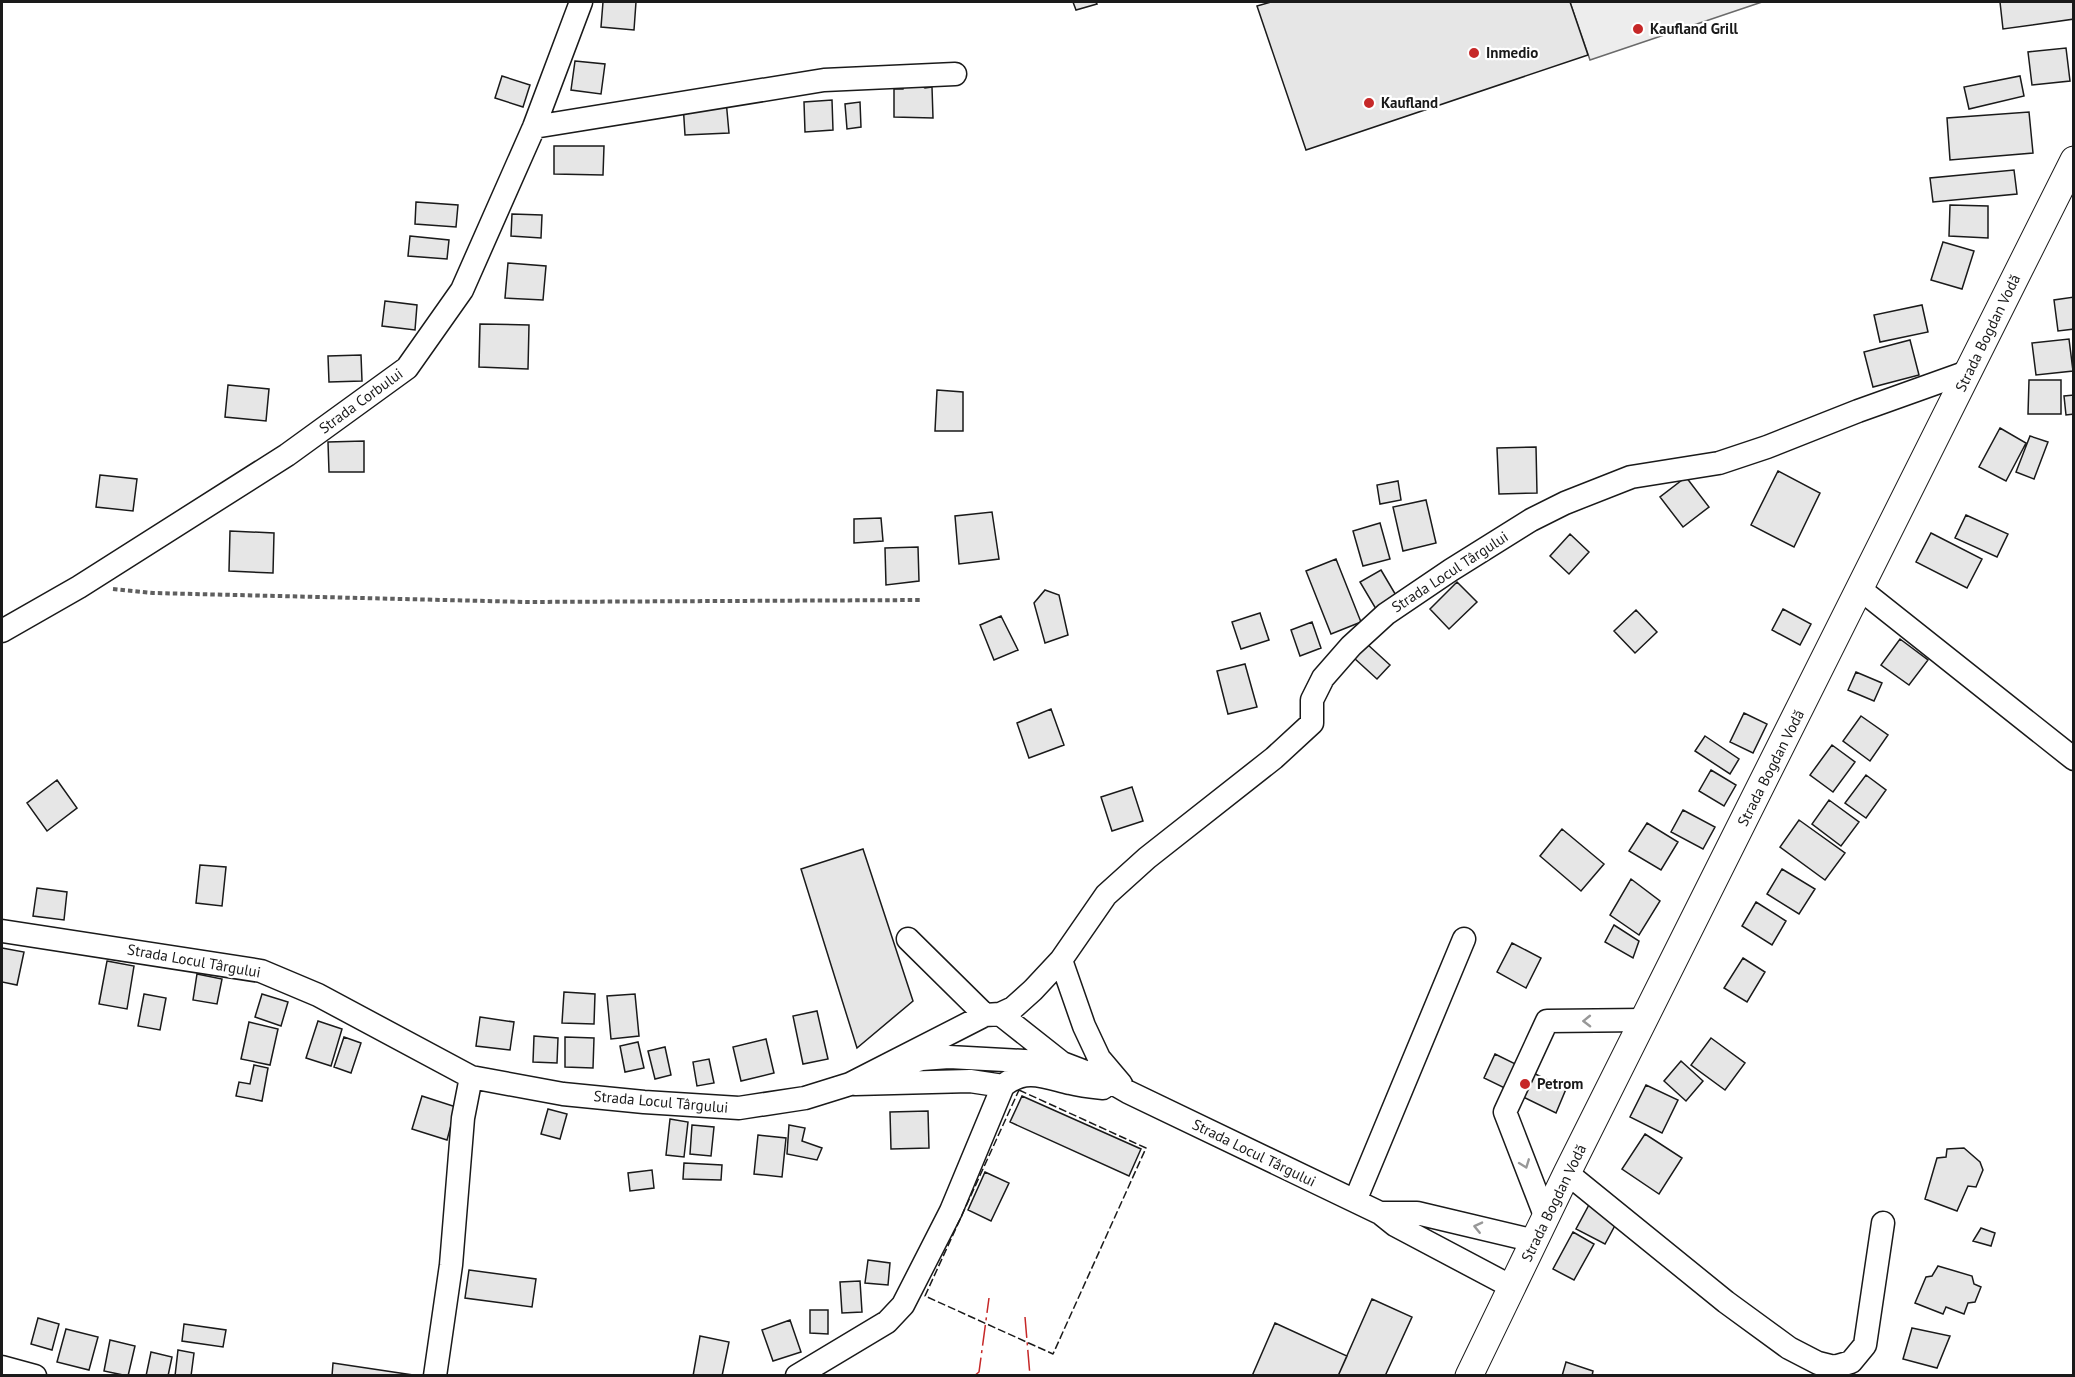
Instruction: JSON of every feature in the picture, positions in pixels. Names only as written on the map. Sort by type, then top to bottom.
[{"type":"main road","name":"Strada Bogdan Vodă","points":[[1468,1376],[2073,160]]},
{"type":"street","name":"Strada Corbului","points":[[2,631],[80,587],[287,455],[407,368],[462,290],[534,127],[581,2]]},
{"type":"street","points":[[534,127],[824,80],[955,74]]},
{"type":"street","name":"Strada Locul Târgului","points":[[850,1084],[992,1015],[1013,1008],[1034,990],[1061,960],[1106,895],[1147,858],[1274,758],[1312,723],[1312,700],[1323,678],[1351,646],[1386,614],[1451,570],[1532,520],[1565,502],[1603,487],[1631,477],[1719,463],[1970,371]]},
{"type":"street","points":[[1860,590],[2073,759]]},
{"type":"street","name":"Strada Locul Târgului","points":[[2,931],[261,971],[318,995],[471,1077],[575,1095],[739,1108],[805,1098],[850,1084],[883,1070],[922,1059],[950,1057],[1062,1063]]},
{"type":"street","points":[[908,939],[992,1015]]},
{"type":"street","points":[[1355,1201],[1464,939]]},
{"type":"street","name":"Strada Locul Târgului","points":[[1061,960],[1084,1026],[1099,1058],[1128,1092]]},
{"type":"street","name":"Strada Locul Târgului","points":[[992,1015],[1062,1063],[1109,1081],[1380,1213],[1395,1225],[1512,1287]]},
{"type":"street","points":[[1540,1229],[1505,1112],[1547,1022],[1645,1020]]},
{"type":"street","name":"Strada Locul Târgului","points":[[970,1082],[1010,1061]]},
{"type":"street","name":"Strada Locul Târgului","points":[[850,1084],[970,1082],[1003,1086],[1014,1077],[1033,1075],[1128,1092]]},
{"type":"street","points":[[435,1376],[451,1265],[464,1118],[471,1077]]},
{"type":"street","points":[[797,1376],[887,1322],[903,1305],[951,1211],[1003,1086]]},
{"type":"street","points":[[1568,1173],[1726,1302],[1789,1348],[1818,1363],[1834,1367],[1851,1362],[1865,1345],[1883,1223]]},
{"type":"street","name":"Strada Locul Târgului","points":[[1380,1213],[1418,1214],[1540,1229]]},
{"type":"street","points":[[2,1367],[35,1376]]},
{"type":"path","points":[[80,587],[153,593],[527,602],[922,600]]},
{"type":"shaded area","points":[[1570,2],[1762,2],[1590,60]]},
{"type":"building","points":[[603,2],[636,2],[634,30],[601,27]]},
{"type":"building","points":[[1073,2],[1096,2],[1097,4],[1076,10]]},
{"type":"building","name":"Kaufland","points":[[1271,2],[1570,2],[1588,55],[1306,150],[1257,6]]},
{"type":"building","points":[[2000,2],[2074,2],[2074,19],[2003,29]]},
{"type":"building","points":[[2066,48],[2070,81],[2032,85],[2028,52]]},
{"type":"building","points":[[575,61],[605,64],[601,94],[571,90]]},
{"type":"building","points":[[502,76],[530,85],[523,107],[495,98]]},
{"type":"building","points":[[2020,76],[2024,96],[1969,109],[1964,87]]},
{"type":"building","points":[[904,82],[915,82],[925,88],[932,87],[933,118],[894,117],[894,89],[903,89]]},
{"type":"building","points":[[726,100],[729,133],[685,135],[683,103]]},
{"type":"building","points":[[832,100],[833,130],[805,132],[804,102]]},
{"type":"building","points":[[860,102],[861,127],[847,129],[845,104]]},
{"type":"building","points":[[2029,112],[2033,153],[1950,160],[1947,118]]},
{"type":"building","points":[[554,146],[604,146],[603,175],[554,174]]},
{"type":"building","points":[[2014,170],[2017,194],[1933,202],[1930,178]]},
{"type":"building","points":[[416,202],[458,205],[456,227],[415,224]]},
{"type":"building","points":[[1950,205],[1988,206],[1988,238],[1949,236]]},
{"type":"building","points":[[512,214],[542,215],[541,238],[511,236]]},
{"type":"building","points":[[410,236],[449,240],[447,259],[408,256]]},
{"type":"building","points":[[1943,242],[1974,251],[1962,289],[1931,280]]},
{"type":"building","points":[[508,263],[546,266],[543,300],[505,298]]},
{"type":"building","points":[[2074,297],[2074,329],[2058,331],[2054,300]]},
{"type":"building","points":[[385,301],[417,305],[415,330],[382,326]]},
{"type":"building","points":[[1922,305],[1928,332],[1880,342],[1874,315]]},
{"type":"building","points":[[480,324],[529,325],[528,369],[479,367]]},
{"type":"building","points":[[2069,339],[2073,371],[2036,375],[2032,343]]},
{"type":"building","points":[[1910,340],[1919,375],[1873,387],[1864,352]]},
{"type":"building","points":[[361,355],[362,381],[329,382],[328,356]]},
{"type":"building","points":[[2029,380],[2061,380],[2061,414],[2028,414]]},
{"type":"building","points":[[228,385],[269,389],[266,421],[225,417]]},
{"type":"building","points":[[937,390],[963,392],[963,431],[935,431]]},
{"type":"building","points":[[2074,395],[2074,414],[2066,415],[2064,396]]},
{"type":"building","points":[[2000,428],[2026,443],[2006,481],[1979,467]]},
{"type":"building","points":[[2030,436],[2048,442],[2034,479],[2016,472]]},
{"type":"building","points":[[364,441],[364,472],[329,472],[328,442]]},
{"type":"building","points":[[1536,447],[1537,493],[1499,494],[1497,448]]},
{"type":"building","points":[[1778,471],[1820,493],[1794,547],[1751,525]]},
{"type":"building","points":[[100,475],[137,479],[133,511],[96,507]]},
{"type":"building","points":[[1686,477],[1709,507],[1683,527],[1660,497]]},
{"type":"building","points":[[1398,481],[1401,500],[1380,504],[1377,485]]},
{"type":"building","points":[[1426,500],[1436,543],[1403,551],[1393,507]]},
{"type":"building","points":[[992,512],[999,559],[959,564],[955,516]]},
{"type":"building","points":[[1966,515],[2008,534],[1997,557],[1955,538]]},
{"type":"building","points":[[881,518],[883,541],[854,543],[854,519]]},
{"type":"building","points":[[1380,523],[1390,559],[1363,566],[1353,531]]},
{"type":"building","points":[[230,531],[274,533],[273,573],[229,571]]},
{"type":"building","points":[[1931,533],[1982,559],[1967,588],[1916,562]]},
{"type":"building","points":[[1570,534],[1589,552],[1569,574],[1550,556]]},
{"type":"building","points":[[918,547],[919,581],[886,585],[885,548]]},
{"type":"building","points":[[1336,559],[1361,622],[1331,634],[1306,571]]},
{"type":"building","points":[[1381,570],[1397,597],[1376,609],[1360,582]]},
{"type":"building","points":[[1457,582],[1477,602],[1449,629],[1430,609]]},
{"type":"building","points":[[1045,590],[1059,595],[1068,635],[1045,643],[1034,603]]},
{"type":"building","points":[[1783,609],[1811,624],[1800,645],[1772,630]]},
{"type":"building","points":[[1636,610],[1657,632],[1635,653],[1614,631]]},
{"type":"building","points":[[1260,613],[1269,640],[1241,649],[1232,622]]},
{"type":"building","points":[[1001,616],[1018,650],[994,660],[980,625]]},
{"type":"building","points":[[1312,622],[1321,648],[1300,656],[1291,630]]},
{"type":"building","points":[[1900,639],[1928,660],[1909,685],[1881,665]]},
{"type":"building","points":[[1367,644],[1390,665],[1377,679],[1354,658]]},
{"type":"building","points":[[1245,664],[1257,707],[1228,714],[1217,671]]},
{"type":"building","points":[[1856,672],[1882,683],[1874,701],[1848,690]]},
{"type":"building","points":[[1051,709],[1064,745],[1029,758],[1017,723]]},
{"type":"building","points":[[1744,713],[1767,724],[1753,753],[1730,742]]},
{"type":"building","points":[[1861,716],[1888,735],[1870,761],[1843,741]]},
{"type":"building","points":[[1705,736],[1739,759],[1730,774],[1695,751]]},
{"type":"building","points":[[1832,745],[1855,762],[1833,792],[1810,775]]},
{"type":"building","points":[[1711,770],[1736,785],[1724,806],[1699,791]]},
{"type":"building","points":[[1866,775],[1886,790],[1866,818],[1845,803]]},
{"type":"building","points":[[57,780],[77,808],[47,831],[27,803]]},
{"type":"building","points":[[1132,787],[1143,821],[1112,831],[1101,797]]},
{"type":"building","points":[[1829,800],[1859,822],[1841,846],[1812,824]]},
{"type":"building","points":[[1683,810],[1715,827],[1703,849],[1671,832]]},
{"type":"building","points":[[1799,820],[1845,853],[1825,880],[1780,847]]},
{"type":"building","points":[[1647,823],[1678,842],[1661,870],[1629,851]]},
{"type":"building","points":[[1562,829],[1604,864],[1581,891],[1540,856]]},
{"type":"building","points":[[863,849],[913,1001],[857,1048],[801,869]]},
{"type":"building","points":[[200,865],[226,867],[222,906],[196,903]]},
{"type":"building","points":[[1782,869],[1815,889],[1799,914],[1767,894]]},
{"type":"building","points":[[1631,879],[1660,901],[1639,935],[1610,915]]},
{"type":"building","points":[[37,888],[67,892],[64,920],[33,916]]},
{"type":"building","points":[[1756,902],[1786,921],[1772,945],[1742,926]]},
{"type":"building","points":[[1614,925],[1639,941],[1633,958],[1605,942]]},
{"type":"building","points":[[1512,943],[1541,958],[1526,988],[1497,972]]},
{"type":"building","points":[[2,948],[24,952],[17,985],[2,982]]},
{"type":"building","points":[[1743,958],[1765,972],[1747,1002],[1724,988]]},
{"type":"building","points":[[107,961],[134,966],[127,1009],[99,1004]]},
{"type":"building","points":[[197,974],[222,979],[217,1004],[193,1000]]},
{"type":"building","points":[[564,992],[595,994],[594,1024],[562,1023]]},
{"type":"building","points":[[144,994],[166,998],[160,1030],[138,1026]]},
{"type":"building","points":[[262,994],[288,1002],[281,1026],[255,1017]]},
{"type":"building","points":[[635,994],[639,1036],[611,1039],[607,996]]},
{"type":"building","points":[[817,1011],[828,1059],[803,1064],[793,1016]]},
{"type":"building","points":[[480,1017],[514,1022],[510,1050],[476,1046]]},
{"type":"building","points":[[318,1021],[342,1029],[331,1066],[306,1058]]},
{"type":"building","points":[[249,1022],[278,1029],[270,1065],[241,1059]]},
{"type":"building","points":[[534,1036],[558,1038],[557,1063],[533,1062]]},
{"type":"building","points":[[344,1037],[361,1043],[351,1073],[334,1067]]},
{"type":"building","points":[[565,1037],[594,1038],[593,1068],[565,1067]]},
{"type":"building","points":[[1711,1038],[1745,1063],[1725,1090],[1691,1065]]},
{"type":"building","points":[[766,1039],[774,1073],[741,1081],[733,1047]]},
{"type":"building","points":[[638,1042],[644,1068],[625,1072],[620,1046]]},
{"type":"building","points":[[665,1047],[671,1075],[655,1079],[648,1051]]},
{"type":"building","name":"Petrom","points":[[1495,1054],[1566,1089],[1556,1113],[1484,1078]]},
{"type":"building","points":[[709,1059],[714,1083],[697,1086],[693,1062]]},
{"type":"building","points":[[1681,1061],[1703,1081],[1686,1101],[1664,1081]]},
{"type":"building","points":[[254,1065],[268,1068],[262,1101],[236,1096],[239,1082],[250,1084]]},
{"type":"building","points":[[1646,1085],[1678,1100],[1662,1133],[1630,1117]]},
{"type":"building","points":[[422,1096],[456,1107],[447,1140],[412,1129]]},
{"type":"building","points":[[1022,1096],[1141,1149],[1129,1176],[1010,1122]]},
{"type":"building","points":[[548,1109],[567,1114],[560,1139],[541,1134]]},
{"type":"building","points":[[928,1111],[929,1148],[891,1149],[890,1112]]},
{"type":"building","points":[[670,1119],[688,1122],[684,1157],[666,1155]]},
{"type":"building","points":[[692,1125],[714,1127],[711,1156],[690,1154]]},
{"type":"building","points":[[789,1125],[805,1128],[802,1141],[822,1148],[817,1160],[787,1154]]},
{"type":"building","points":[[1645,1134],[1682,1158],[1659,1194],[1622,1169]]},
{"type":"building","points":[[758,1135],[786,1138],[782,1177],[754,1174]]},
{"type":"building","points":[[1964,1148],[1980,1162],[1983,1170],[1976,1187],[1968,1186],[1957,1211],[1925,1199],[1937,1158],[1946,1157],[1947,1149]]},
{"type":"building","points":[[684,1163],[722,1165],[721,1180],[683,1179]]},
{"type":"building","points":[[652,1170],[654,1188],[630,1191],[628,1173]]},
{"type":"building","points":[[985,1172],[1009,1183],[991,1221],[968,1210]]},
{"type":"building","points":[[1590,1203],[1619,1218],[1605,1244],[1576,1229]]},
{"type":"building","points":[[1981,1228],[1995,1233],[1991,1246],[1973,1241]]},
{"type":"building","points":[[1573,1232],[1594,1244],[1574,1280],[1553,1269]]},
{"type":"building","points":[[868,1260],[890,1263],[888,1285],[865,1283]]},
{"type":"building","points":[[1938,1266],[1972,1276],[1974,1284],[1981,1287],[1975,1302],[1968,1303],[1964,1314],[1946,1307],[1943,1314],[1915,1303],[1926,1277],[1932,1276]]},
{"type":"building","points":[[469,1270],[536,1279],[532,1307],[465,1298]]},
{"type":"building","points":[[860,1281],[862,1312],[842,1313],[840,1282]]},
{"type":"building","points":[[1372,1299],[1412,1317],[1385,1376],[1338,1376]]},
{"type":"building","points":[[810,1310],[828,1310],[828,1334],[810,1333]]},
{"type":"building","points":[[38,1318],[59,1324],[52,1350],[31,1344]]},
{"type":"building","points":[[790,1320],[801,1352],[773,1361],[762,1330]]},
{"type":"building","points":[[1275,1323],[1347,1356],[1338,1376],[1252,1376]]},
{"type":"building","points":[[184,1324],[226,1330],[223,1347],[182,1341]]},
{"type":"building","points":[[1912,1328],[1950,1336],[1937,1368],[1903,1359]]},
{"type":"building","points":[[66,1329],[98,1337],[89,1370],[57,1362]]},
{"type":"building","points":[[700,1336],[729,1342],[722,1376],[693,1376]]},
{"type":"building","points":[[110,1340],[135,1346],[128,1376],[104,1371]]},
{"type":"building","points":[[178,1350],[194,1353],[191,1376],[175,1376]]},
{"type":"building","points":[[151,1352],[172,1357],[168,1376],[146,1376]]},
{"type":"building","points":[[1566,1362],[1593,1371],[1592,1376],[1562,1376]]},
{"type":"building","points":[[333,1363],[420,1376],[332,1376]]},
{"type":"fence","points":[[1019,1090],[1146,1148],[1053,1354],[925,1296],[1019,1090]]},
{"type":"power","points":[[974,1376],[979,1372],[989,1298]]},
{"type":"power","points":[[1025,1317],[1030,1376]]},
{"type":"place","name":"Kaufland Grill","points":[[1638,29]]},
{"type":"place","name":"Inmedio","points":[[1474,53]]},
{"type":"place","name":"Kaufland","points":[[1369,103]]},
{"type":"place","name":"Petrom","points":[[1525,1084]]}]
